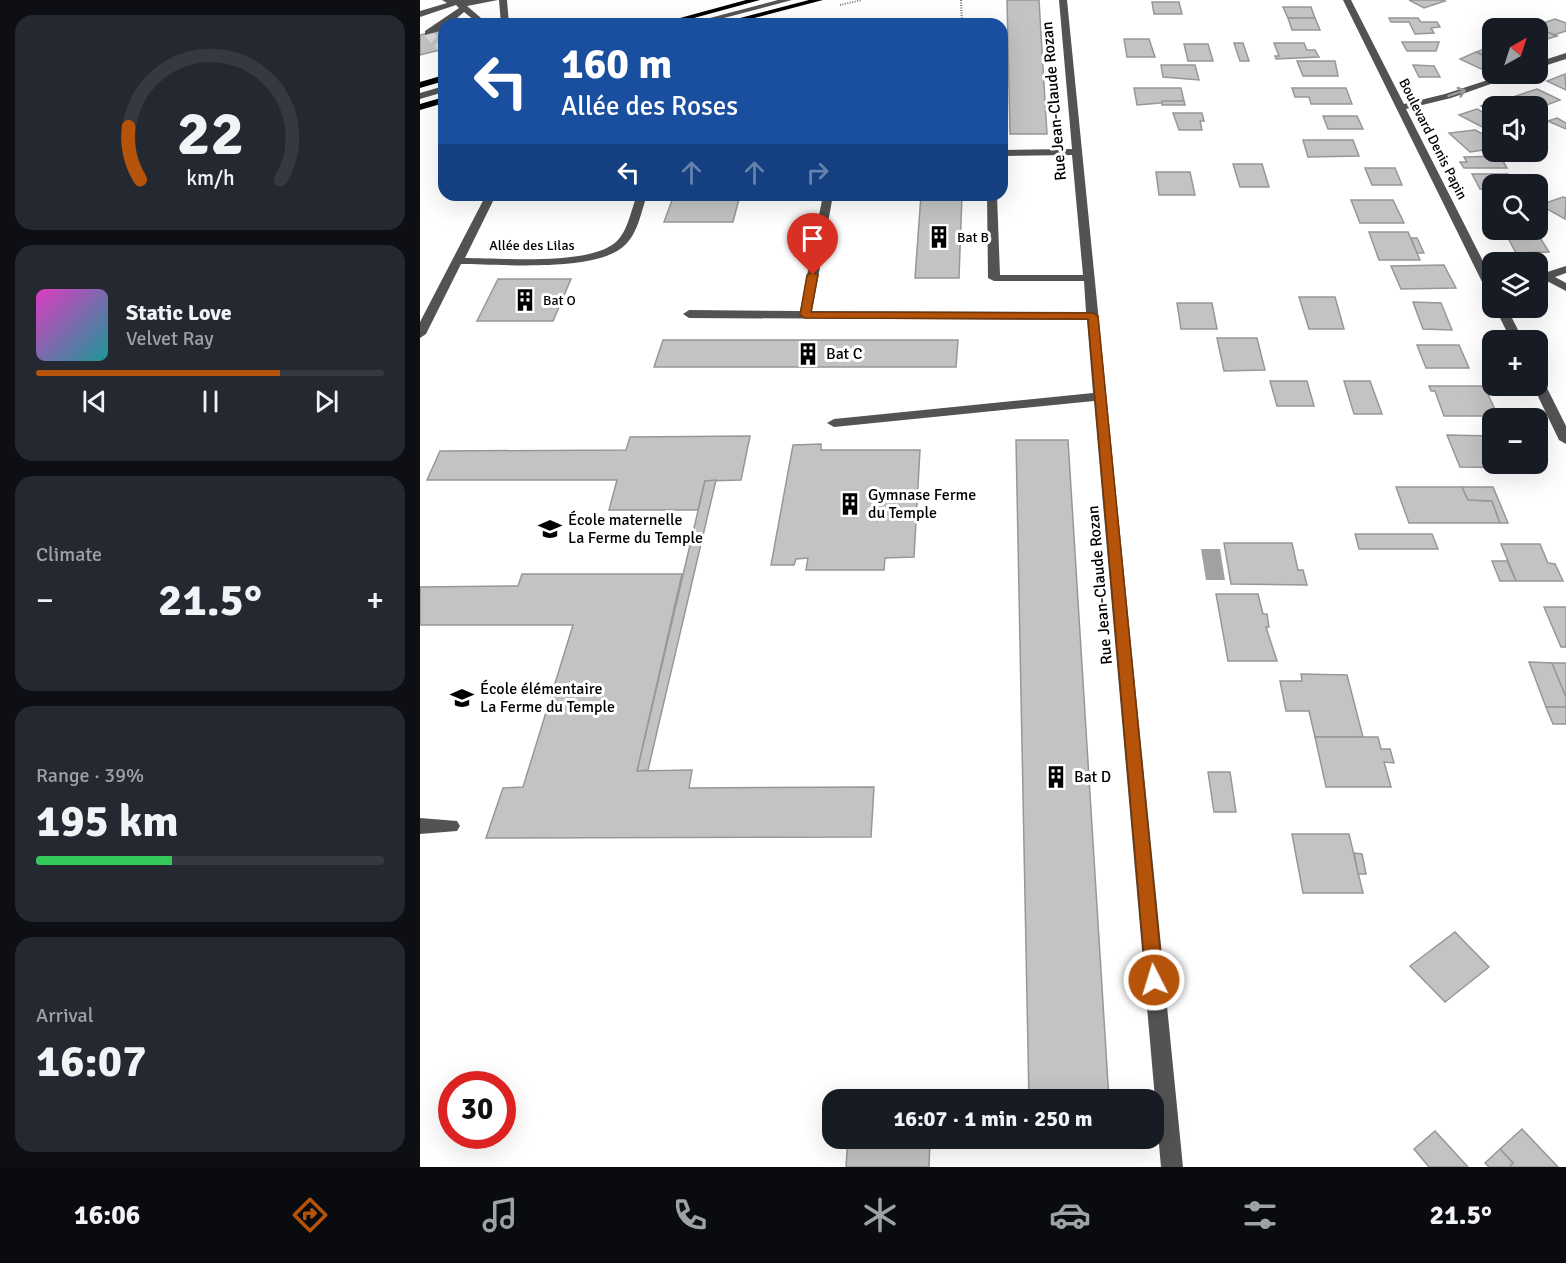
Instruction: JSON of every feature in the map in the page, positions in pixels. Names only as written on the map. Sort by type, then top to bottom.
[{"type":"main road","points":[[686,18],[756,0]]},
{"type":"main road","points":[[746,18],[819,0]]},
{"type":"main road","points":[[420,85],[438,80]]},
{"type":"main road","points":[[420,107],[438,102]]},
{"type":"street","points":[[420,14],[453,3],[494,0]]},
{"type":"street","points":[[503,0],[504,18]]},
{"type":"street","points":[[715,18],[788,0]]},
{"type":"street","name":"Rue Jean-Claude Rozan","points":[[1063,0],[1172,1167]]},
{"type":"street","name":"Boulevard Denis Papin","points":[[1347,0],[1482,270]]},
{"type":"street","points":[[453,3],[475,18]]},
{"type":"street","points":[[447,18],[453,3]]},
{"type":"street","points":[[428,33],[438,29]]},
{"type":"street","points":[[1548,62],[1566,56]]},
{"type":"street","points":[[1400,108],[1484,84]]},
{"type":"street","points":[[420,96],[438,91]]},
{"type":"street","points":[[1008,153],[1077,152]]},
{"type":"street","points":[[420,334],[488,201]]},
{"type":"street","name":"Allée des Lilas","points":[[457,261],[586,260],[607,254],[620,244],[639,201]]},
{"type":"street","points":[[805,315],[827,201]]},
{"type":"street","points":[[992,201],[994,278],[1089,278]]},
{"type":"street","points":[[1548,276],[1566,269]]},
{"type":"street","points":[[1548,280],[1566,288]]},
{"type":"street","points":[[689,314],[1093,316]]},
{"type":"street","points":[[834,423],[1100,396]]},
{"type":"street","points":[[1545,396],[1566,440]]},
{"type":"street","points":[[420,826],[451,826]]},
{"type":"path","points":[[961,0],[962,18]]},
{"type":"shaded area","points":[[1201,549],[1220,549],[1225,580],[1206,580]]},
{"type":"building","points":[[1007,0],[1039,0],[1047,134],[1010,134]]},
{"type":"building","points":[[1409,0],[1442,0],[1445,1],[1424,8]]},
{"type":"building","points":[[1152,2],[1179,2],[1182,14],[1154,14]]},
{"type":"building","points":[[1283,7],[1311,7],[1315,18],[1288,18]]},
{"type":"building","points":[[1288,18],[1315,18],[1320,30],[1292,30]]},
{"type":"building","points":[[1389,18],[1418,18],[1421,22],[1437,22],[1440,27],[1431,28],[1434,33],[1415,34],[1409,22],[1391,22]]},
{"type":"building","points":[[1555,19],[1566,23],[1566,31],[1554,35],[1548,32],[1548,21]]},
{"type":"building","points":[[438,30],[438,50],[420,55],[420,35]]},
{"type":"building","points":[[1548,32],[1557,36],[1548,39]]},
{"type":"building","points":[[1124,39],[1149,39],[1155,57],[1127,57]]},
{"type":"building","points":[[1402,42],[1439,42],[1436,51],[1407,51]]},
{"type":"building","points":[[1234,43],[1243,43],[1249,61],[1240,61]]},
{"type":"building","points":[[1274,43],[1304,43],[1307,50],[1315,50],[1319,57],[1276,59],[1275,56],[1279,56]]},
{"type":"building","points":[[1184,44],[1208,44],[1213,61],[1188,61]]},
{"type":"building","points":[[1476,52],[1482,55],[1482,68],[1481,69],[1460,59]]},
{"type":"building","points":[[1297,61],[1335,61],[1338,76],[1303,76]]},
{"type":"building","points":[[1161,65],[1195,65],[1199,80],[1163,77]]},
{"type":"building","points":[[1413,65],[1434,66],[1440,77],[1419,77]]},
{"type":"building","points":[[1565,74],[1566,90],[1548,81]]},
{"type":"building","points":[[1134,88],[1181,88],[1184,101],[1137,105]]},
{"type":"building","points":[[1292,88],[1346,88],[1352,104],[1311,104],[1309,97],[1295,97]]},
{"type":"building","points":[[1537,89],[1560,100],[1548,105],[1548,96],[1516,96]]},
{"type":"building","points":[[1162,101],[1184,101],[1185,105],[1162,105]]},
{"type":"building","points":[[1477,109],[1482,112],[1482,127],[1459,115]]},
{"type":"building","points":[[1173,113],[1202,113],[1204,121],[1200,121],[1202,130],[1179,130]]},
{"type":"building","points":[[1323,116],[1357,116],[1363,129],[1328,129]]},
{"type":"building","points":[[1557,118],[1566,123],[1566,129],[1548,121]]},
{"type":"building","points":[[1475,130],[1482,134],[1482,150],[1470,152],[1449,133]]},
{"type":"building","points":[[1303,140],[1353,140],[1359,156],[1308,157]]},
{"type":"building","points":[[1482,156],[1482,162],[1504,162],[1507,168],[1464,168],[1460,162],[1467,162],[1464,157]]},
{"type":"building","points":[[1233,164],[1262,164],[1269,187],[1240,187]]},
{"type":"building","points":[[1365,168],[1395,168],[1402,185],[1372,185]]},
{"type":"building","points":[[1156,172],[1190,172],[1195,195],[1159,195]]},
{"type":"building","points":[[1472,174],[1482,174],[1482,189]]},
{"type":"building","points":[[1566,198],[1565,219],[1548,209],[1548,202]]},
{"type":"building","points":[[1351,200],[1393,200],[1404,223],[1360,223]]},
{"type":"building","points":[[672,201],[738,201],[733,222],[664,222]]},
{"type":"building","name":"Bat B","points":[[921,201],[962,201],[959,278],[915,278]]},
{"type":"building","points":[[1369,232],[1408,232],[1420,260],[1379,260]]},
{"type":"building","points":[[1411,238],[1417,238],[1424,253],[1417,253]]},
{"type":"building","points":[[1509,240],[1542,240],[1549,252],[1548,252],[1515,252]]},
{"type":"building","points":[[1444,265],[1456,288],[1401,289],[1391,266]]},
{"type":"building","name":"Bat O","points":[[498,279],[571,279],[553,321],[477,321]]},
{"type":"building","points":[[1299,297],[1335,297],[1344,329],[1309,329]]},
{"type":"building","points":[[1413,302],[1441,303],[1452,330],[1423,329]]},
{"type":"building","points":[[1177,303],[1212,303],[1217,329],[1181,329]]},
{"type":"building","points":[[1217,338],[1257,338],[1265,370],[1224,371]]},
{"type":"building","name":"Bat C","points":[[663,340],[958,340],[956,367],[654,367]]},
{"type":"building","points":[[1417,345],[1459,345],[1469,368],[1426,368]]},
{"type":"building","points":[[1270,381],[1307,381],[1314,406],[1277,406]]},
{"type":"building","points":[[1344,381],[1370,381],[1382,414],[1354,414]]},
{"type":"building","points":[[1429,386],[1482,386],[1482,396],[1489,396],[1494,408],[1482,408],[1482,416],[1444,416],[1435,391],[1431,391]]},
{"type":"building","points":[[1447,435],[1482,436],[1482,467],[1460,467]]},
{"type":"building","points":[[750,436],[741,480],[705,481],[698,510],[609,510],[617,480],[427,480],[440,451],[626,450],[630,437]]},
{"type":"building","name":"Bat D","points":[[1016,440],[1068,440],[1108,1089],[1029,1089]]},
{"type":"building","name":"Gymnase Ferme du Temple","points":[[821,444],[821,450],[920,450],[914,557],[885,558],[884,570],[806,570],[808,558],[796,559],[794,565],[771,565],[793,445]]},
{"type":"building","points":[[716,480],[648,770],[637,771],[705,481]]},
{"type":"building","points":[[1396,487],[1462,487],[1468,500],[1492,501],[1500,523],[1409,523]]},
{"type":"building","points":[[1462,487],[1493,487],[1508,523],[1500,523],[1492,501],[1468,500]]},
{"type":"building","points":[[1355,534],[1432,534],[1438,549],[1359,549]]},
{"type":"building","points":[[1224,543],[1292,543],[1298,570],[1303,570],[1307,585],[1231,584]]},
{"type":"building","points":[[1501,544],[1540,544],[1548,563],[1555,564],[1563,581],[1516,581]]},
{"type":"building","points":[[1492,561],[1507,561],[1516,581],[1500,581]]},
{"type":"building","points":[[522,574],[682,574],[637,771],[692,770],[689,788],[874,787],[871,837],[486,838],[503,788],[523,787],[573,625],[420,625],[420,587],[518,586]]},
{"type":"building","points":[[1216,594],[1258,594],[1263,614],[1267,614],[1269,627],[1266,627],[1277,661],[1228,661]]},
{"type":"building","points":[[1544,607],[1566,607],[1566,647],[1561,647]]},
{"type":"building","points":[[1529,662],[1552,663],[1566,697],[1566,707],[1546,707]]},
{"type":"building","points":[[1552,663],[1566,663],[1566,697]]},
{"type":"building","points":[[1301,674],[1347,675],[1363,737],[1315,737],[1309,711],[1286,711],[1280,681],[1302,681]]},
{"type":"building","points":[[1546,707],[1566,707],[1566,724],[1553,724]]},
{"type":"building","points":[[1315,737],[1378,737],[1381,749],[1390,749],[1394,763],[1384,762],[1391,787],[1326,787]]},
{"type":"building","points":[[1208,772],[1230,772],[1236,812],[1214,812]]},
{"type":"building","points":[[1292,834],[1349,834],[1363,893],[1303,893]]},
{"type":"building","points":[[1354,853],[1362,854],[1366,874],[1358,874]]},
{"type":"building","points":[[1455,932],[1489,967],[1445,1002],[1410,966]]},
{"type":"building","points":[[1522,1129],[1558,1167],[1509,1167],[1513,1163],[1500,1149]]},
{"type":"building","points":[[1435,1131],[1468,1167],[1429,1167],[1414,1149]]},
{"type":"building","points":[[847,1149],[930,1149],[929,1167],[846,1167]]},
{"type":"building","points":[[1500,1149],[1513,1163],[1509,1167],[1489,1167],[1485,1163]]},
{"type":"tunnel","points":[[428,33],[438,44]]},
{"type":"place","name":"Bat B","points":[[939,237]]},
{"type":"place","name":"Bat O","points":[[525,300]]},
{"type":"place","name":"Bat C","points":[[808,354]]},
{"type":"place","name":"Gymnase Ferme du Temple","points":[[850,504]]},
{"type":"place","name":"École maternelle La Ferme du Temple","points":[[550,529]]},
{"type":"place","name":"École élémentaire La Ferme du Temple","points":[[462,698]]},
{"type":"place","name":"Bat D","points":[[1056,777]]},
{"type":"route","points":[[813,275],[805,315],[1093,316],[1154,980]]}]
